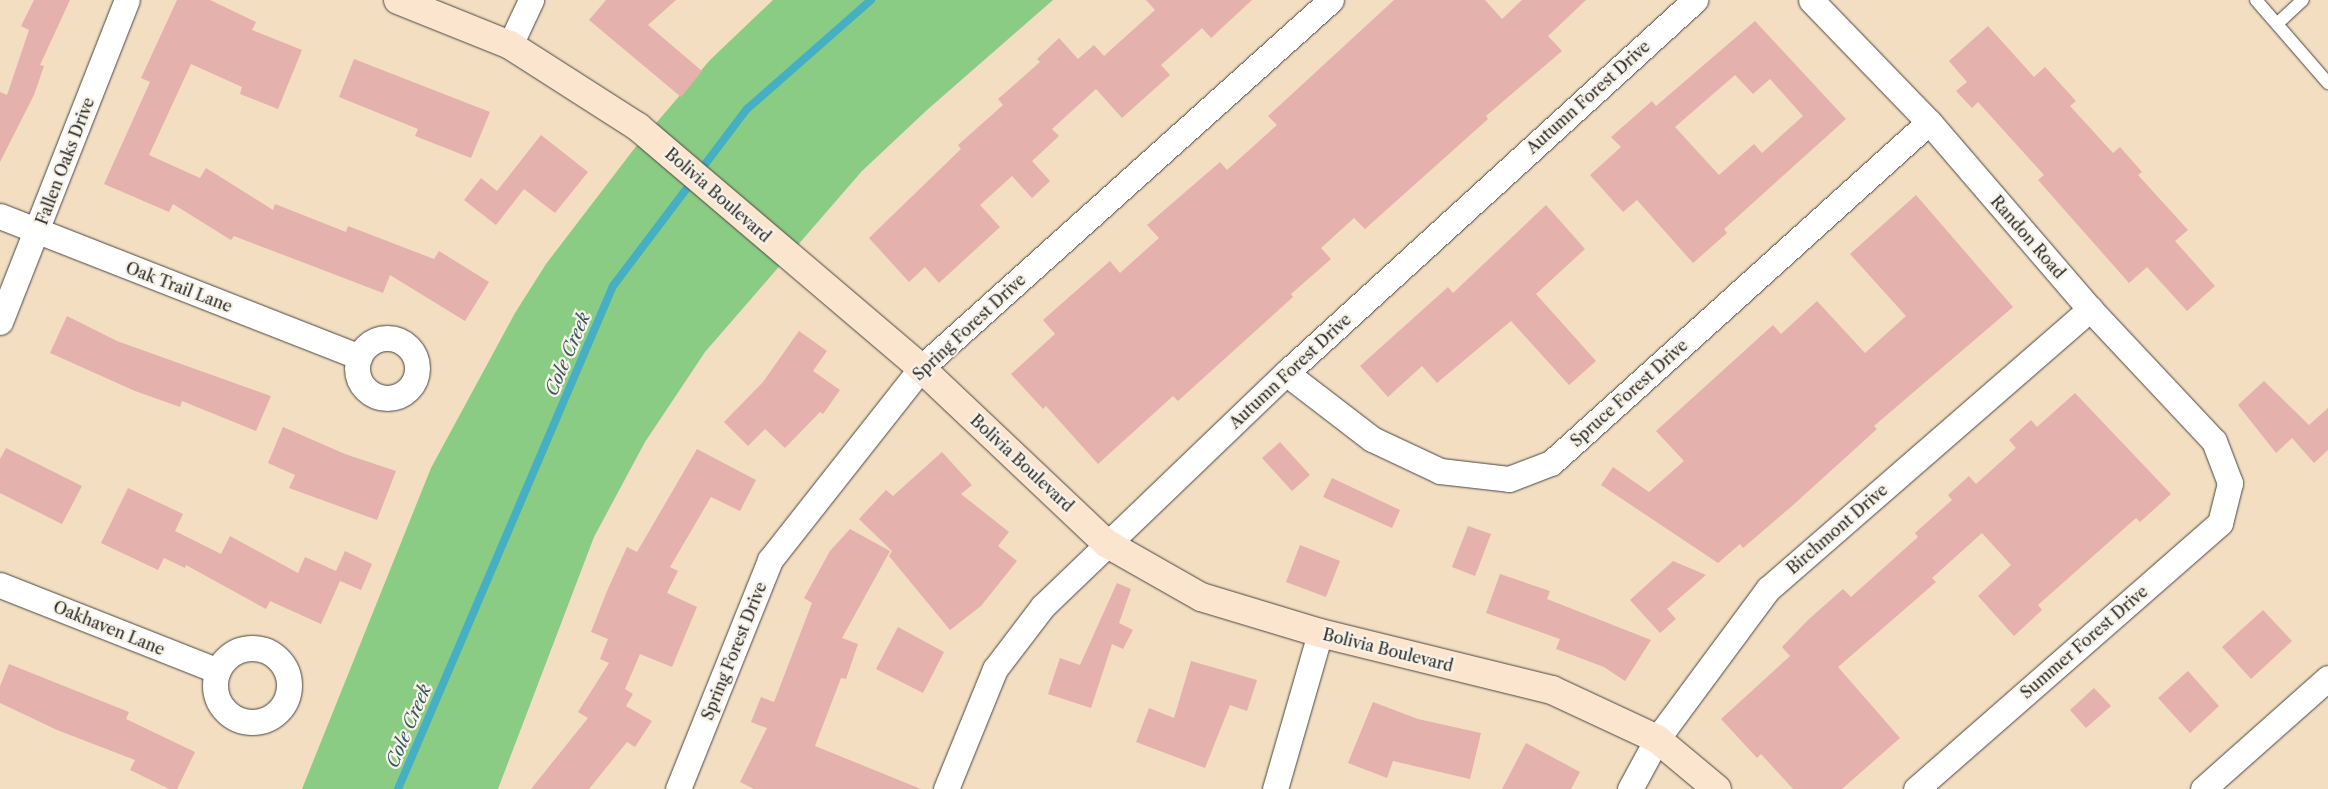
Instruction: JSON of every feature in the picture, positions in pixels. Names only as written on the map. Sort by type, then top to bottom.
[{"type":"street","name":"Fallen Oaks Drive","points":[[0,322],[38,232],[127,0]]},
{"type":"street","name":"Bolivia Boulevard","points":[[398,0],[510,45],[638,127],[921,368],[1106,543],[1201,597],[1320,633],[1552,690],[1657,739],[1717,789]]},
{"type":"street","points":[[510,45],[531,0]]},
{"type":"street","name":"Spring Forest Drive","points":[[680,786],[770,560],[921,368],[1331,0]]},
{"type":"street","name":"Autumn Forest Drive","points":[[946,789],[995,669],[1043,606],[1106,543],[1286,373],[1695,0]]},
{"type":"street","name":"Randon Road","points":[[1811,0],[1928,122],[2090,310],[2214,440],[2230,483]]},
{"type":"street","name":"Spruce Forest Drive","points":[[1286,373],[1372,439],[1440,471],[1509,479],[1551,463],[1928,122]]},
{"type":"street","name":"Oak Trail Lane","points":[[0,216],[359,357]]},
{"type":"street","name":"Birchmont Drive","points":[[1630,789],[1657,739],[1768,588],[2090,310]]},
{"type":"street","name":"Summer Forest Drive","points":[[1916,789],[2220,523],[2230,483]]},
{"type":"street","name":"Oakhaven Lane","points":[[0,585],[218,672]]},
{"type":"street","points":[[1275,789],[1320,633]]},
{"type":"street","points":[[2203,789],[2328,678]]},
{"type":"lane","points":[[2256,0],[2278,23],[2328,83]]},
{"type":"lane","points":[[2278,23],[2303,0]]},
{"type":"green space","points":[[773,0],[1053,0],[927,110],[862,171],[705,352],[645,442],[594,537],[498,789],[302,789],[431,468],[515,313],[546,264],[634,149],[710,60]]},
{"type":"building","points":[[34,0],[70,0],[40,65],[44,66],[34,95],[0,162],[0,92],[7,95],[29,30],[21,26]]},
{"type":"building","points":[[177,0],[210,0],[256,22],[252,30],[302,50],[278,109],[240,94],[242,87],[191,64],[149,155],[200,178],[206,168],[273,210],[275,204],[346,232],[348,226],[434,259],[439,251],[489,282],[465,321],[390,275],[383,293],[234,236],[231,240],[173,204],[169,212],[104,184],[150,82],[141,78]]},
{"type":"building","points":[[606,0],[676,0],[648,25],[702,71],[681,97],[589,20]]},
{"type":"building","points":[[1146,0],[1252,0],[1211,38],[1202,28],[1161,65],[1170,75],[1122,118],[1096,89],[1052,129],[1059,136],[1032,161],[1050,181],[1032,198],[1012,176],[980,205],[1000,227],[939,283],[925,267],[909,282],[869,238],[961,149],[958,145],[1003,105],[998,99],[1040,62],[1037,59],[1059,38],[1078,59],[1094,45],[1104,56],[1155,10]]},
{"type":"building","points":[[1394,0],[1485,0],[1502,19],[1522,0],[1586,0],[1548,36],[1562,51],[1486,116],[1488,119],[1365,229],[1354,218],[1321,248],[1331,259],[1291,294],[1293,297],[1178,401],[1173,396],[1098,464],[1046,406],[1043,409],[1011,374],[1055,334],[1043,320],[1110,261],[1120,273],[1159,238],[1147,225],[1220,162],[1227,170],[1277,125],[1268,116]]},
{"type":"building","points":[[1755,21],[1846,119],[1724,229],[1727,233],[1693,263],[1637,200],[1623,212],[1590,175],[1621,147],[1611,137],[1652,101],[1656,106]],"holes":[[[1735,75],[1753,94],[1770,79],[1803,116],[1762,153],[1754,144],[1719,175],[1675,127]]]},
{"type":"building","points":[[1988,26],[2034,77],[2045,67],[2076,101],[2070,106],[2113,153],[2120,147],[2142,172],[2138,175],[2188,230],[2175,241],[2215,286],[2187,311],[2147,267],[2129,283],[2038,180],[2044,175],[1978,102],[1972,108],[1956,91],[1967,82],[1949,61]]},
{"type":"building","points":[[354,59],[490,112],[471,158],[415,136],[418,129],[339,97]]},
{"type":"building","points":[[541,135],[588,172],[555,213],[524,189],[496,225],[464,200],[481,178],[497,191]]},
{"type":"building","points":[[1916,195],[2013,307],[1874,426],[1877,429],[1792,506],[1743,548],[1740,544],[1718,563],[1601,485],[1613,467],[1649,492],[1684,461],[1656,431],[1773,325],[1781,334],[1817,301],[1865,353],[1906,316],[1850,254]]},
{"type":"building","points":[[1546,205],[1585,249],[1536,294],[1596,361],[1569,385],[1511,321],[1437,383],[1422,366],[1388,397],[1360,366],[1448,287],[1453,293]]},
{"type":"building","points":[[67,316],[117,341],[271,396],[256,431],[182,401],[180,407],[135,391],[50,353]]},
{"type":"building","points":[[799,331],[827,351],[813,371],[840,390],[823,414],[820,412],[785,448],[765,429],[748,446],[724,422],[763,382]]},
{"type":"building","points":[[2264,381],[2309,425],[2328,408],[2328,450],[2314,463],[2292,438],[2276,453],[2238,405]]},
{"type":"building","points":[[2075,393],[2171,494],[2140,522],[2136,518],[2038,605],[2042,610],[2014,636],[1978,596],[2011,565],[1982,533],[1932,578],[1936,582],[1838,667],[1900,738],[1842,789],[1793,789],[1761,754],[1757,758],[1721,719],[1790,656],[1782,647],[1808,620],[1843,589],[1851,597],[1918,537],[1915,533],[1952,500],[1948,495],[1969,476],[1976,484],[2016,448],[2009,440],[2031,420],[2037,427]]},
{"type":"building","points":[[283,427],[345,454],[396,471],[377,520],[289,488],[295,475],[268,463]]},
{"type":"building","points":[[1280,442],[1310,475],[1292,491],[1262,458]]},
{"type":"building","points":[[6,448],[82,486],[62,524],[0,493],[0,459]]},
{"type":"building","points":[[697,449],[756,480],[740,511],[711,497],[670,567],[678,571],[667,593],[697,607],[672,667],[640,654],[625,689],[633,694],[626,706],[652,721],[635,747],[627,742],[589,789],[531,789],[588,718],[578,712],[609,663],[600,659],[608,639],[591,632],[607,591],[627,547],[637,552]]},
{"type":"building","points":[[942,452],[972,485],[961,494],[1009,532],[998,546],[1017,561],[981,606],[950,630],[889,556],[892,551],[859,519],[886,490],[893,496]]},
{"type":"building","points":[[1332,478],[1400,510],[1392,528],[1323,497]]},
{"type":"building","points":[[128,488],[183,514],[175,531],[221,554],[230,536],[298,573],[305,557],[336,571],[345,551],[372,564],[361,590],[340,581],[321,624],[270,601],[266,609],[186,565],[185,568],[164,558],[158,570],[101,543]]},
{"type":"building","points":[[1468,526],[1491,534],[1475,576],[1452,567]]},
{"type":"building","points":[[850,529],[890,551],[842,638],[858,644],[846,679],[841,678],[815,746],[921,789],[754,789],[740,782],[767,728],[751,722],[761,697],[774,702],[812,603],[804,598],[830,551]]},
{"type":"building","points":[[1300,545],[1340,561],[1326,597],[1286,582]]},
{"type":"building","points":[[1673,561],[1706,575],[1667,609],[1676,619],[1660,633],[1630,600]]},
{"type":"building","points":[[1500,574],[1550,591],[1547,599],[1651,640],[1625,681],[1604,667],[1556,649],[1560,639],[1486,613]]},
{"type":"building","points":[[1117,583],[1131,589],[1119,623],[1133,630],[1123,649],[1112,644],[1091,708],[1048,694],[1060,658],[1080,665]]},
{"type":"building","points":[[2263,610],[2292,641],[2251,679],[2222,647]]},
{"type":"building","points":[[898,627],[944,652],[923,693],[876,669]]},
{"type":"building","points":[[1191,661],[1257,680],[1247,711],[1230,705],[1205,768],[1136,742],[1149,708],[1174,718]]},
{"type":"building","points":[[9,664],[129,712],[126,719],[195,752],[177,789],[169,789],[130,770],[135,760],[57,730],[0,703],[0,686]]},
{"type":"building","points":[[2188,671],[2219,706],[2190,733],[2158,698]]},
{"type":"building","points":[[2094,688],[2111,706],[2086,728],[2070,710]]},
{"type":"building","points":[[1373,702],[1418,719],[1481,733],[1470,779],[1393,761],[1387,778],[1348,763]]},
{"type":"building","points":[[1526,743],[1580,772],[1571,789],[1502,789]]},
{"type":"waterway","name":"Cole Creek","points":[[398,789],[613,286],[747,109],[871,0]]}]
